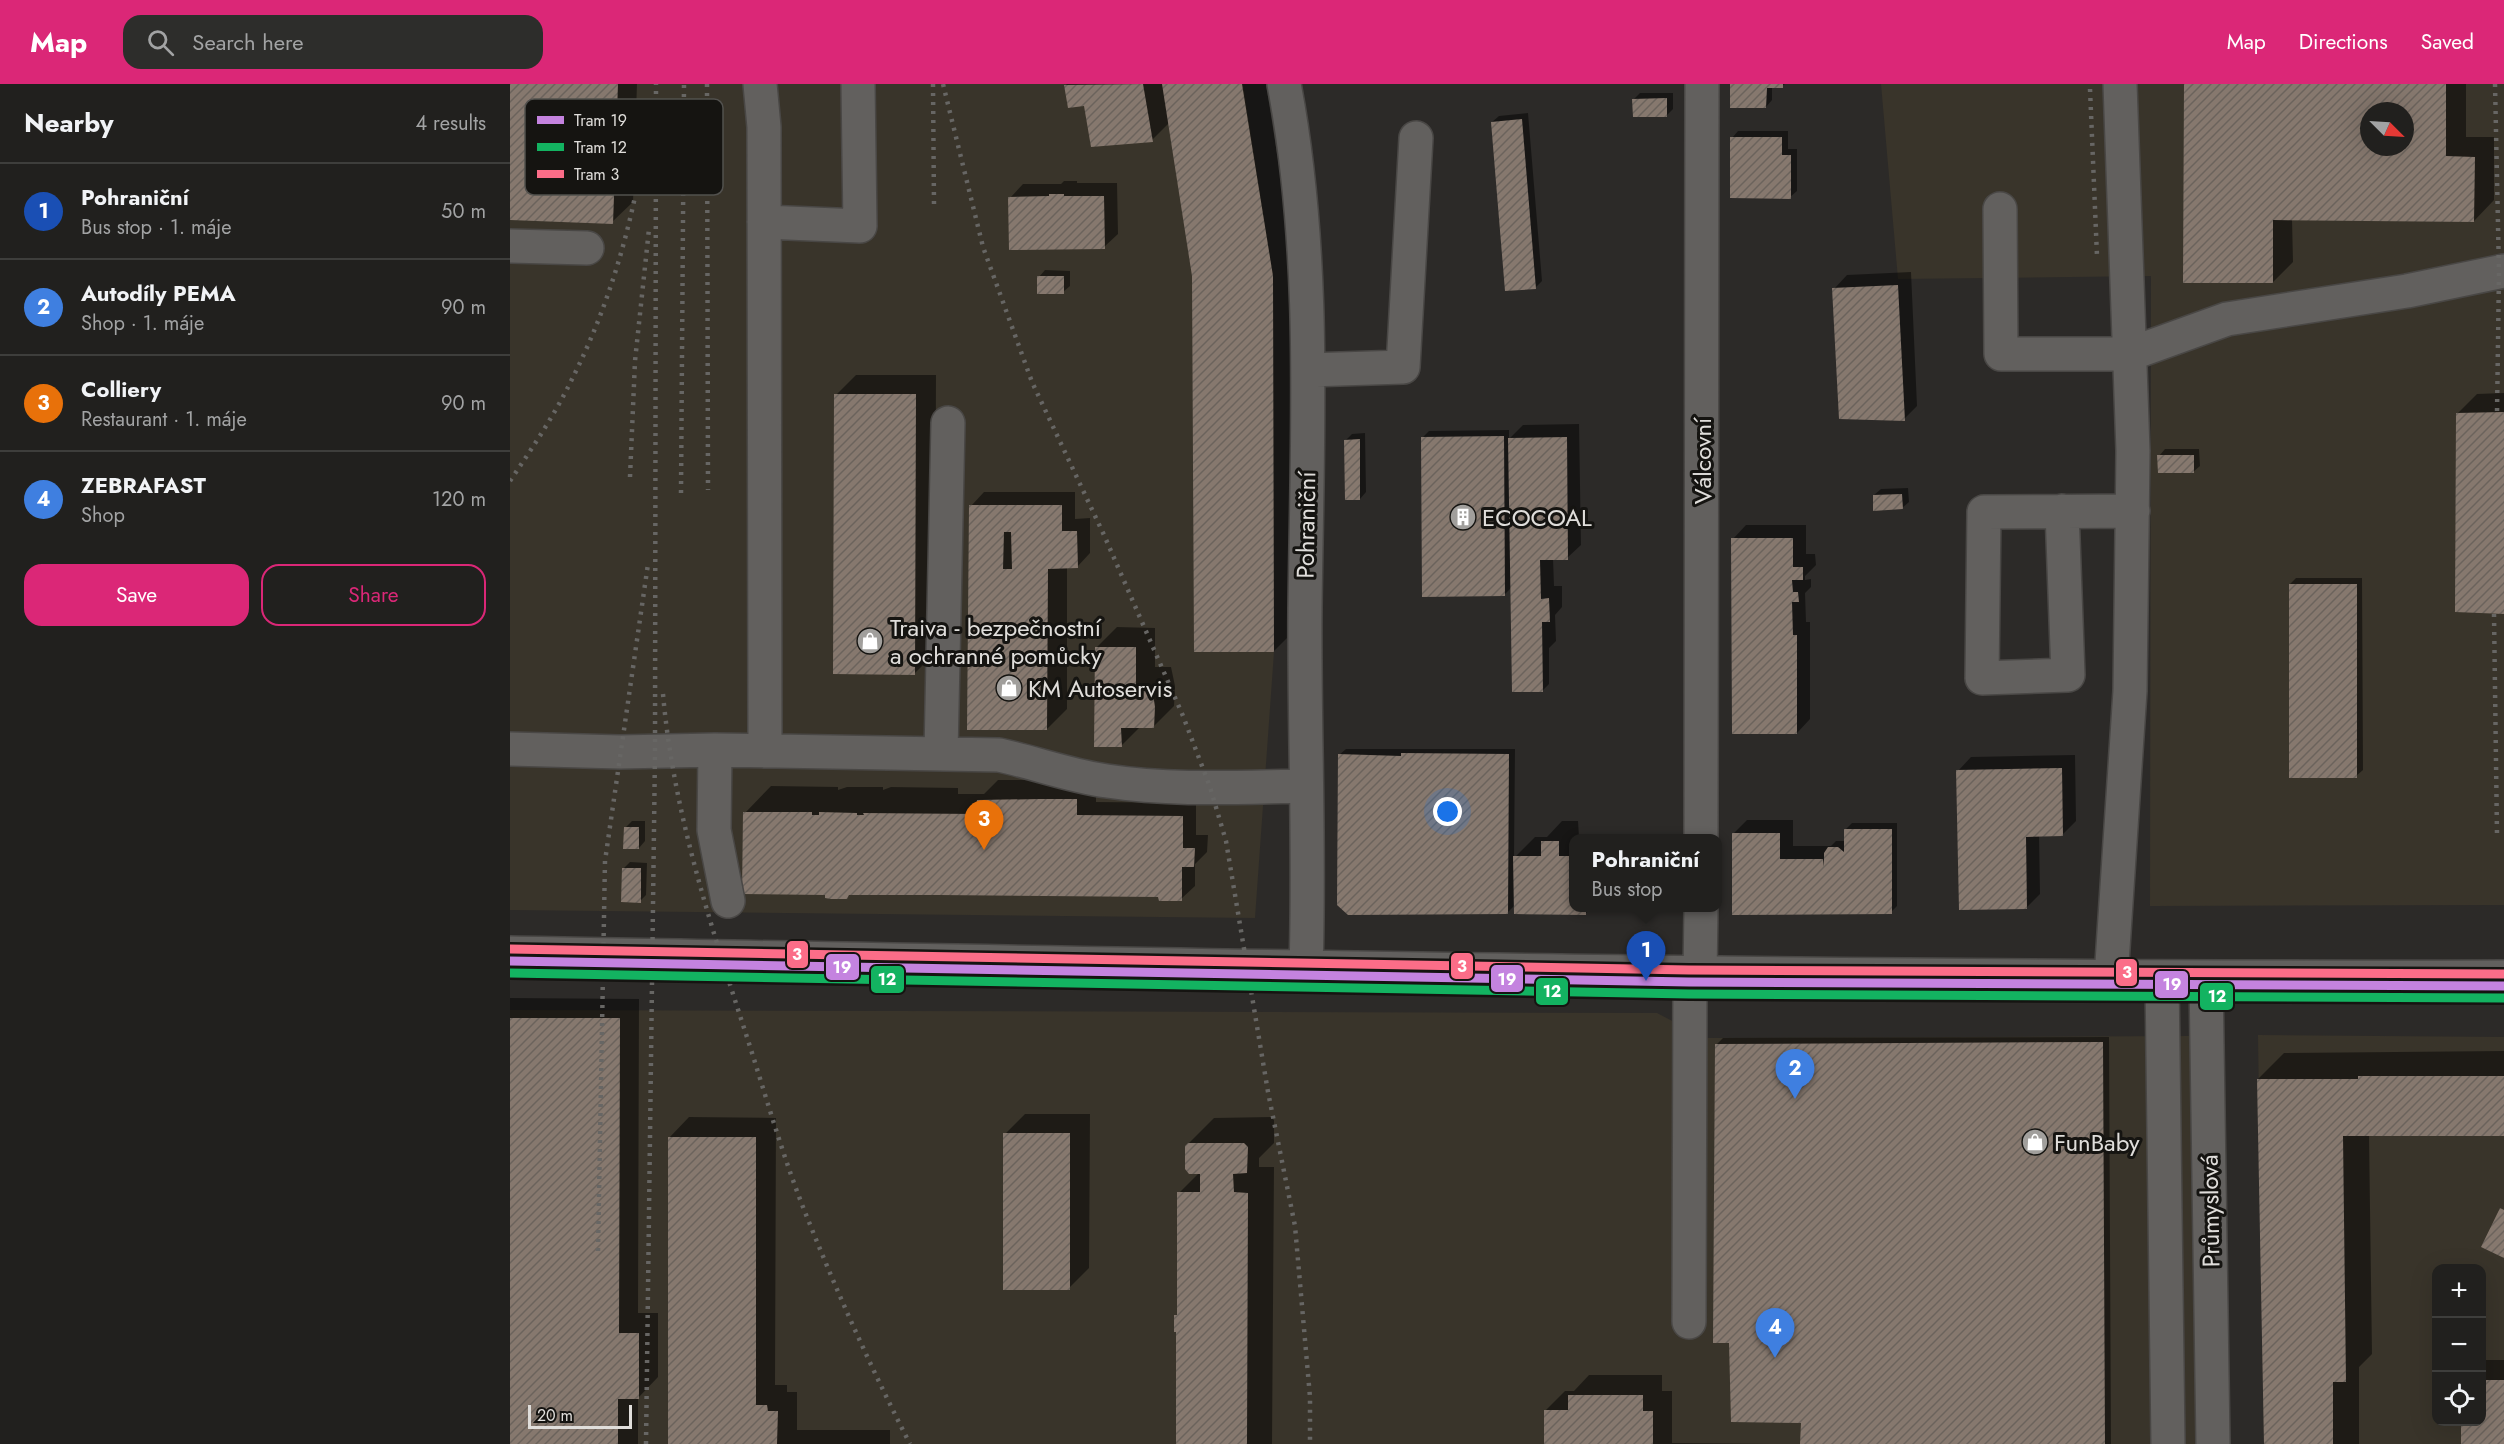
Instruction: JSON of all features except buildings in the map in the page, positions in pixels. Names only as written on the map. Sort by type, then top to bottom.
[{"type":"street","points":[[760,84],[764,127],[765,751]]},
{"type":"street","points":[[764,222],[860,226],[858,84]]},
{"type":"street","name":"Pohraniční","points":[[1284,84],[1301,202],[1308,370],[1306,967]]},
{"type":"street","name":"Válcovní","points":[[1701,834],[1702,84]]},
{"type":"street","points":[[2111,978],[2130,691],[2133,511],[2133,451],[2120,84]]},
{"type":"street","points":[[1308,370],[1403,367],[1416,138]]},
{"type":"street","points":[[2000,209],[2001,354],[2130,354],[2227,319],[2408,291],[2504,271]]},
{"type":"street","points":[[510,246],[587,248]]},
{"type":"street","points":[[941,753],[948,423]]},
{"type":"street","points":[[2062,511],[2068,675],[1982,678],[1984,512],[2062,511],[2133,511]]},
{"type":"street","points":[[510,749],[580,752],[715,750],[999,755],[1108,782],[1210,787],[1306,786]]},
{"type":"street","points":[[715,750],[714,830],[717,856],[728,901]]},
{"type":"street","points":[[1689,1322],[1695,974],[1701,912]]},
{"type":"street","points":[[510,953],[1695,974],[2111,978],[2504,977]]},
{"type":"street","points":[[2162,978],[2168,1444]]},
{"type":"street","name":"Průmyslová","points":[[2206,978],[2214,1444]]},
{"type":"shaded area","points":[[510,84],[1243,84],[1273,276],[1274,652],[1255,918],[510,910]]},
{"type":"shaded area","points":[[1881,84],[2504,84],[2504,905],[2150,906],[2151,276],[1898,279]]},
{"type":"shaded area","points":[[510,1010],[1657,1013],[1705,1038],[2191,1036],[2196,1444],[510,1444]]},
{"type":"shaded area","points":[[2258,1035],[2504,1037],[2504,1444],[2264,1444]]},
{"type":"railway","points":[[656,84],[656,99]]},
{"type":"railway","points":[[684,84],[684,99]]},
{"type":"railway","points":[[707,84],[707,99]]},
{"type":"railway","points":[[933,84],[934,205]]},
{"type":"railway","points":[[943,84],[983,247],[1032,382],[1104,535],[1183,716],[1210,787],[1226,841],[1268,1092],[1295,1226],[1310,1397],[1310,1444]]},
{"type":"railway","points":[[2495,84],[2499,272],[2497,413]]},
{"type":"railway","points":[[2090,89],[2097,256]]},
{"type":"railway","points":[[510,481],[560,403],[589,344],[613,280],[635,195]]},
{"type":"railway","points":[[646,1444],[655,752],[656,195]]},
{"type":"railway","points":[[681,493],[683,195]]},
{"type":"railway","points":[[707,195],[708,490]]},
{"type":"railway","points":[[630,477],[635,361],[649,229]]},
{"type":"railway","points":[[598,1251],[605,861],[648,564]]},
{"type":"railway","points":[[2494,614],[2497,834]]},
{"type":"railway","points":[[663,694],[675,780],[694,864],[783,1150],[832,1278],[910,1444]]},
{"type":"tram line","name":"3","points":[[510,949],[1689,970],[2504,974]]},
{"type":"tram line","name":"19","points":[[510,961],[1689,982],[2504,986]]},
{"type":"tram line","name":"12","points":[[510,973],[1689,994],[2504,998]]},
{"type":"place","name":"ECOCOAL","points":[[1463,517]]},
{"type":"place","name":"Traiva - bezpečnostní a ochranné pomůcky","points":[[870,641]]},
{"type":"place","name":"KM Autoservis","points":[[1009,688]]},
{"type":"place","name":"Colliery","points":[[984,850]]},
{"type":"place","name":"Pohraniční","points":[[1646,981]]},
{"type":"place","name":"Autodíly PEMA","points":[[1795,1099]]},
{"type":"place","name":"FunBaby","points":[[2035,1142]]},
{"type":"place","name":"ZEBRAFAST","points":[[1775,1358]]}]
